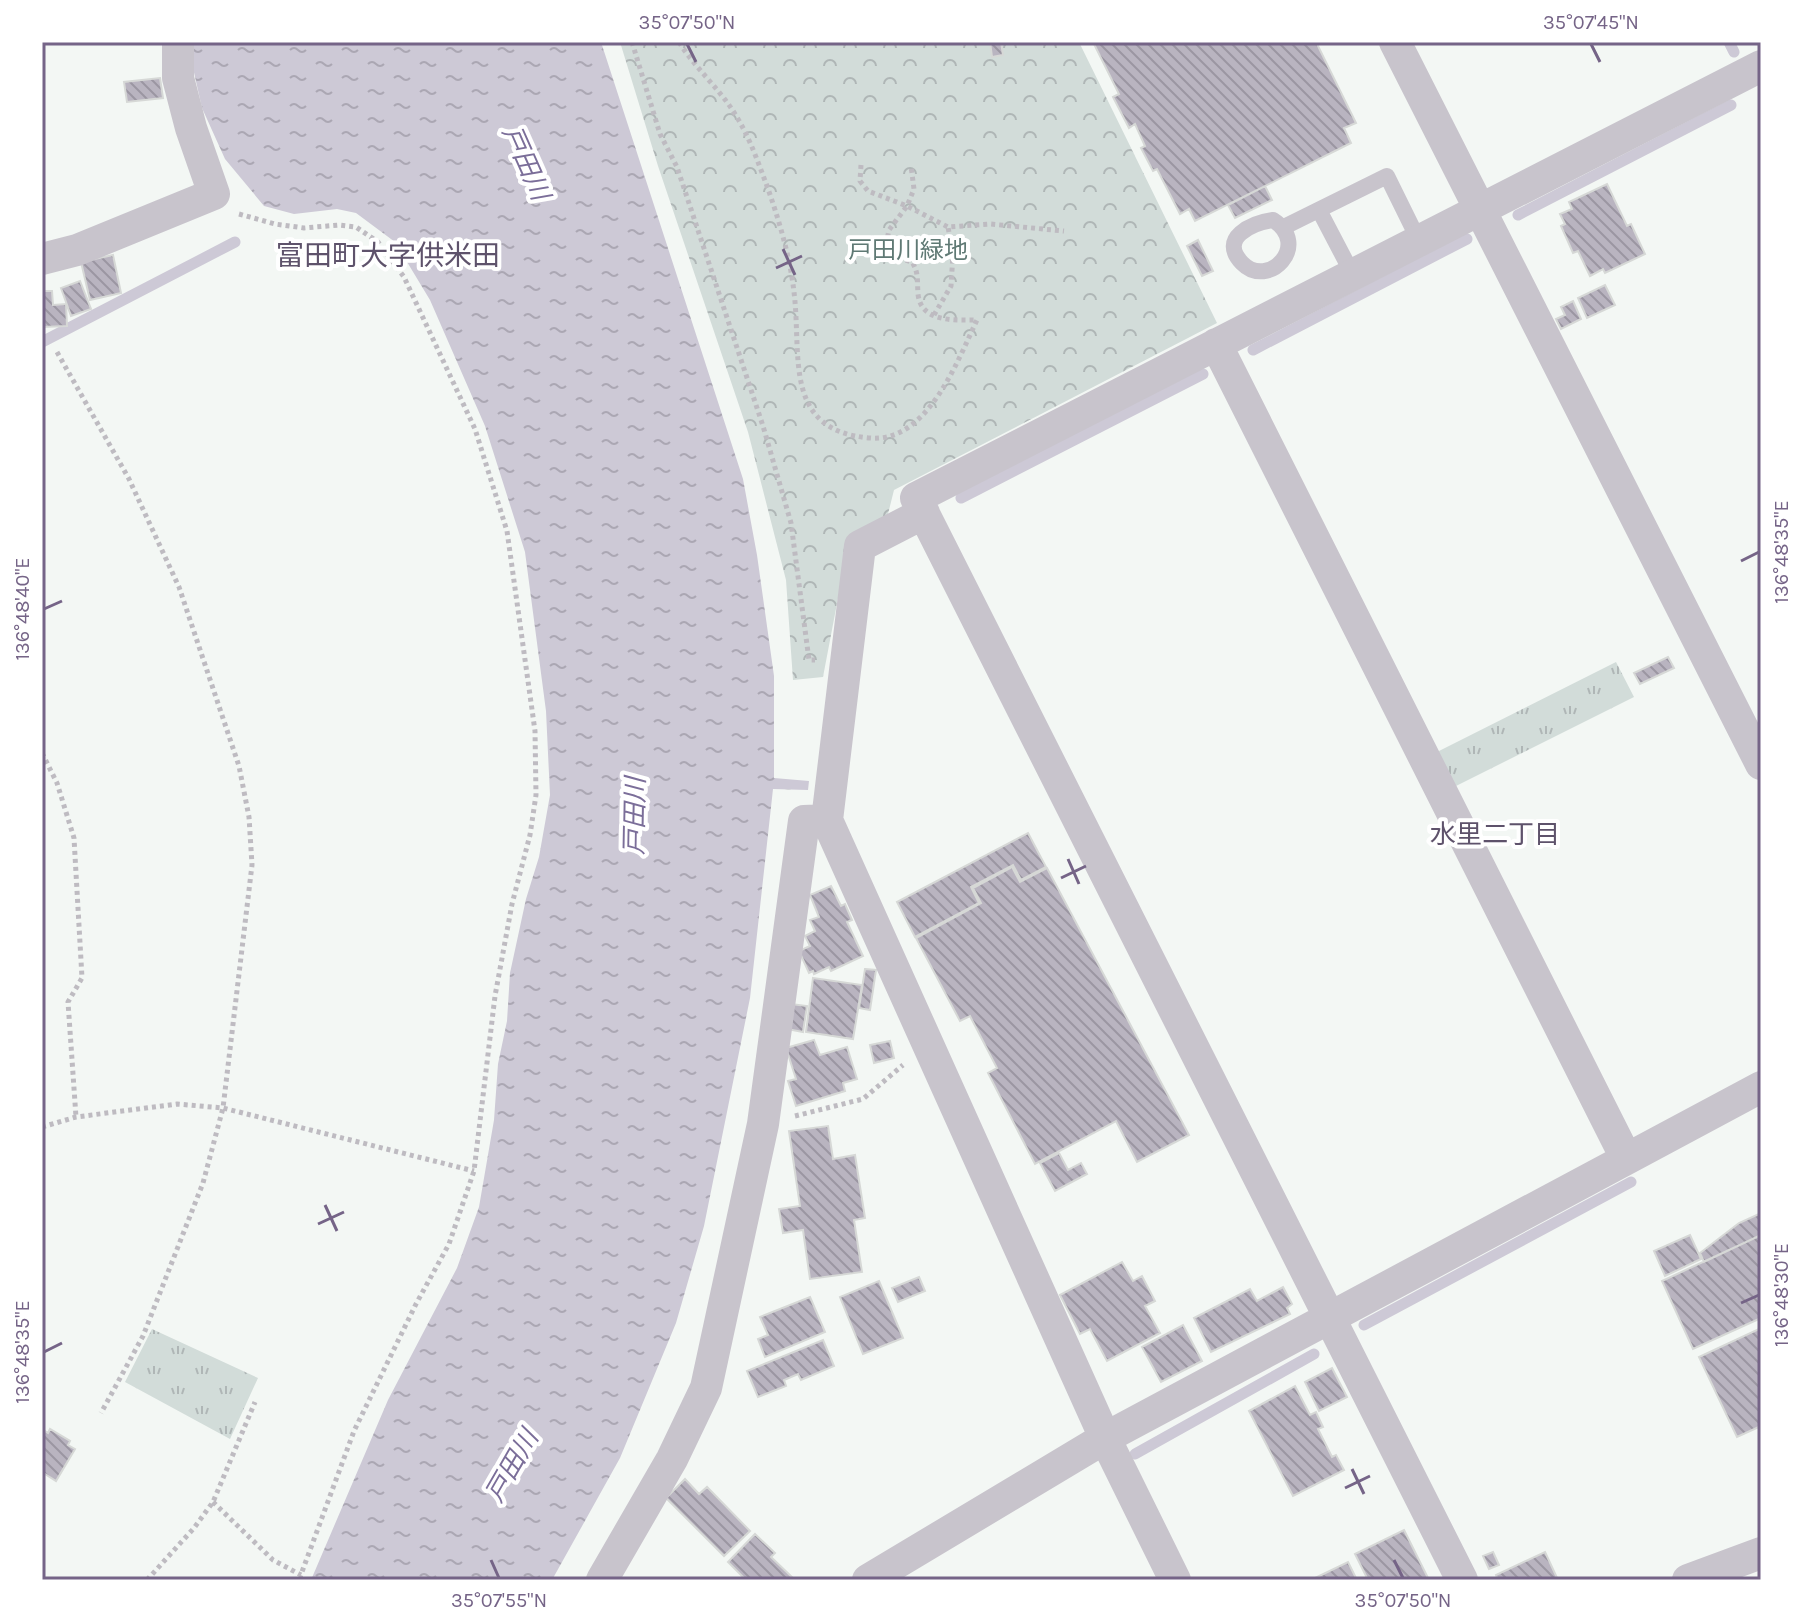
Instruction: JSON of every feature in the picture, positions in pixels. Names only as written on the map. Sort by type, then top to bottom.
[{"type":"street","points":[[42,259],[77,250],[214,194],[191,128],[178,78],[178,42]]},
{"type":"street","points":[[1395,42],[1761,764]]},
{"type":"street","points":[[1462,1580],[916,498],[1761,66]]},
{"type":"street","points":[[1216,344],[1626,1158]]},
{"type":"street","points":[[924,513],[860,546],[827,820],[1105,1438],[1175,1580]]},
{"type":"street","points":[[605,1579],[672,1459],[706,1388],[763,1124],[804,821],[827,820]]},
{"type":"street","points":[[868,1580],[1105,1438],[1761,1087]]},
{"type":"street","points":[[1688,1580],[1761,1553]]},
{"type":"lane","points":[[1284,227],[1387,176],[1419,241]]},
{"type":"lane","points":[[1319,210],[1353,275]]},
{"type":"path","points":[[632,42],[660,134],[677,167],[687,196],[763,426],[791,523],[809,660],[847,658]]},
{"type":"path","points":[[679,42],[735,112],[768,189],[794,291],[802,391],[813,413],[831,430],[856,437],[882,439],[897,435],[929,407],[951,376],[977,320],[943,320],[923,309],[918,297],[918,271],[912,262],[895,257],[885,249],[889,230],[907,206],[914,189],[911,166]]},
{"type":"path","points":[[861,165],[860,181],[868,191],[948,227],[990,224],[1064,231]]},
{"type":"path","points":[[213,1502],[273,1560],[300,1577],[354,1431],[449,1244],[474,1171],[495,996],[536,795],[535,731],[507,531],[475,429],[404,277],[378,242],[356,227],[304,228],[242,216],[214,194]]},
{"type":"path","points":[[934,315],[951,286],[953,254],[948,227]]},
{"type":"path","points":[[57,352],[129,479],[179,587],[239,766],[249,817],[252,865],[223,1108],[203,1183],[143,1336],[101,1413]]},
{"type":"path","points":[[42,753],[57,783],[74,838],[82,978],[68,1002],[76,1117]]},
{"type":"path","points":[[763,1124],[863,1099],[927,1044]]},
{"type":"path","points":[[42,1127],[76,1117],[177,1104],[223,1108],[474,1171]]},
{"type":"path","points":[[147,1580],[213,1502],[255,1402]]},
{"type":"green space","name":"戸田川緑地","points":[[620,42],[1079,42],[1217,323],[894,490],[887,518],[850,535],[823,677],[793,680],[786,580],[748,432],[658,166]]},
{"type":"green space","points":[[1616,662],[1634,697],[1454,787],[1437,752]]},
{"type":"green space","points":[[152,1329],[258,1378],[230,1439],[125,1382]]},
{"type":"water","name":"戸田川","points":[[192,42],[601,42],[743,479],[774,676],[774,778],[809,781],[808,790],[773,789],[750,998],[704,1226],[676,1323],[620,1458],[552,1580],[311,1580],[388,1400],[457,1268],[479,1207],[494,1120],[510,973],[526,899],[539,857],[550,795],[546,711],[525,552],[485,426],[430,300],[395,242],[356,213],[337,209],[294,214],[264,206],[225,159],[202,108],[193,68]]},
{"type":"building","points":[[990,42],[1001,42],[1003,55],[992,57]]},
{"type":"building","points":[[1093,42],[1321,42],[1317,44],[1356,123],[1344,128],[1351,143],[1195,221],[1189,209],[1180,214],[1157,169],[1153,171],[1141,148],[1145,146],[1135,124],[1129,128],[1113,97],[1119,94]]},
{"type":"building","points":[[160,78],[163,98],[127,102],[124,82]]},
{"type":"building","points":[[1607,184],[1627,226],[1631,224],[1645,254],[1605,273],[1603,269],[1590,276],[1578,251],[1573,253],[1561,226],[1565,224],[1560,214],[1572,209],[1569,202]]},
{"type":"building","points":[[1265,186],[1272,200],[1235,218],[1228,205]]},
{"type":"building","points":[[1198,240],[1213,271],[1202,276],[1187,246]]},
{"type":"building","points":[[113,255],[121,293],[90,300],[81,262]]},
{"type":"building","points":[[80,281],[91,309],[71,316],[61,288]]},
{"type":"building","points":[[1605,285],[1615,305],[1587,318],[1578,298]]},
{"type":"building","points":[[42,291],[52,291],[53,305],[66,304],[67,326],[42,327]]},
{"type":"building","points":[[1573,301],[1581,319],[1561,329],[1556,319],[1565,315],[1561,307]]},
{"type":"building","points":[[1668,657],[1674,668],[1640,684],[1634,673]]},
{"type":"building","points":[[1028,833],[1046,867],[1021,880],[1013,865],[971,887],[979,903],[915,937],[897,902]]},
{"type":"building","points":[[1012,867],[1020,882],[1047,868],[1189,1135],[1137,1162],[1116,1121],[1035,1164],[988,1073],[997,1068],[970,1016],[960,1021],[916,938],[981,903],[973,888]]},
{"type":"building","points":[[831,886],[841,906],[845,904],[852,920],[847,922],[863,956],[831,971],[829,967],[809,973],[799,951],[810,946],[805,936],[815,931],[810,920],[819,917],[810,895]]},
{"type":"building","points":[[865,969],[876,970],[870,1010],[859,1008]]},
{"type":"building","points":[[813,978],[862,985],[853,1039],[806,1032]]},
{"type":"building","points":[[791,1004],[807,1006],[803,1032],[787,1029]]},
{"type":"building","points":[[814,1040],[820,1055],[847,1047],[857,1079],[843,1083],[845,1091],[796,1106],[788,1081],[796,1079],[786,1048]]},
{"type":"building","points":[[890,1041],[894,1058],[874,1063],[870,1045]]},
{"type":"building","points":[[828,1126],[833,1159],[855,1155],[865,1218],[854,1220],[862,1272],[810,1279],[803,1230],[783,1233],[779,1209],[800,1206],[789,1131]]},
{"type":"building","points":[[1059,1153],[1068,1170],[1081,1163],[1087,1174],[1055,1191],[1040,1163]]},
{"type":"building","points":[[1761,1213],[1761,1235],[1704,1262],[1700,1253],[1739,1223]]},
{"type":"building","points":[[1690,1235],[1701,1259],[1665,1276],[1654,1251]]},
{"type":"building","points":[[1761,1235],[1761,1318],[1693,1349],[1662,1281]]},
{"type":"building","points":[[1122,1262],[1133,1281],[1142,1276],[1155,1301],[1145,1306],[1160,1333],[1107,1361],[1090,1329],[1080,1334],[1060,1295]]},
{"type":"building","points":[[919,1277],[925,1291],[898,1302],[892,1288]]},
{"type":"building","points":[[879,1281],[903,1338],[863,1354],[840,1297]]},
{"type":"building","points":[[1283,1287],[1292,1304],[1287,1308],[1290,1314],[1211,1352],[1194,1318],[1250,1289],[1257,1301]]},
{"type":"building","points":[[810,1297],[825,1332],[765,1357],[758,1339],[768,1335],[760,1317]]},
{"type":"building","points":[[1183,1325],[1202,1361],[1161,1382],[1142,1347]]},
{"type":"building","points":[[1761,1328],[1761,1426],[1737,1437],[1699,1357]]},
{"type":"building","points":[[823,1340],[834,1366],[801,1380],[798,1374],[784,1380],[786,1386],[758,1397],[747,1371]]},
{"type":"building","points":[[1332,1368],[1347,1397],[1319,1411],[1305,1382]]},
{"type":"building","points":[[1295,1386],[1310,1415],[1316,1412],[1323,1427],[1318,1429],[1332,1457],[1336,1455],[1344,1470],[1293,1496],[1249,1411]]},
{"type":"building","points":[[42,1429],[48,1433],[50,1429],[70,1441],[68,1445],[75,1449],[56,1481],[42,1472]]},
{"type":"building","points":[[685,1479],[699,1494],[707,1487],[750,1531],[724,1556],[666,1498]]},
{"type":"building","points":[[1404,1530],[1429,1580],[1368,1580],[1355,1554]]},
{"type":"building","points":[[755,1534],[775,1553],[771,1557],[795,1580],[746,1580],[728,1562]]},
{"type":"building","points":[[1493,1552],[1499,1565],[1489,1569],[1483,1556]]},
{"type":"building","points":[[1545,1552],[1558,1580],[1498,1580],[1496,1575]]},
{"type":"building","points":[[1348,1562],[1357,1580],[1311,1580]]},
{"type":"waterway","points":[[1729,42],[1734,52]]},
{"type":"waterway","points":[[1518,215],[1731,105]]},
{"type":"waterway","points":[[1253,350],[1467,239]]},
{"type":"waterway","points":[[42,342],[235,242]]},
{"type":"waterway","points":[[961,498],[1203,374]]},
{"type":"waterway","points":[[1364,1325],[1631,1182]]},
{"type":"waterway","points":[[1135,1454],[1314,1354]]},
{"type":"district","name":"富田町大字供米田","points":[[388,255]]},
{"type":"district","name":"水里二丁目","points":[[1495,834]]}]
